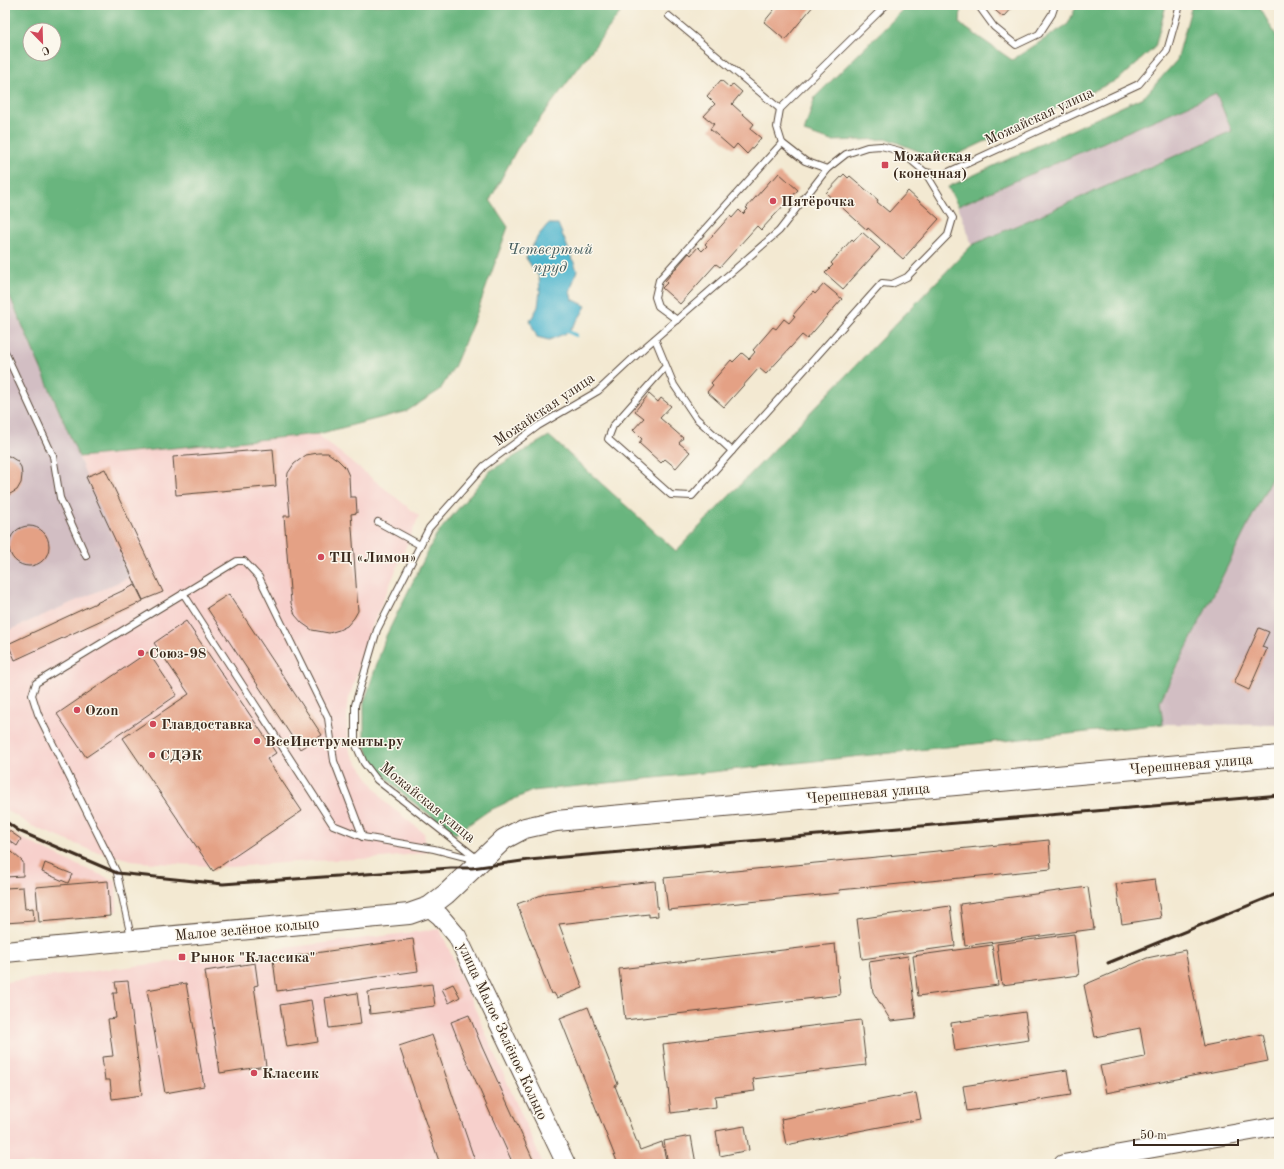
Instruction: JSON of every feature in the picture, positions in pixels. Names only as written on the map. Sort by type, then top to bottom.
[{"type":"main road","name":"Черешневая улица","points":[[476,864],[504,839],[525,828],[556,820],[1279,756]]},
{"type":"main road","name":"Малое зелёное кольцо","points":[[5,952],[409,914],[429,907],[446,894],[476,864]]},
{"type":"street","name":"улица Малое Зелёное Кольцо","points":[[429,907],[440,916],[457,936],[566,1164]]},
{"type":"street","points":[[1063,1164],[1279,1126]]},
{"type":"lane","points":[[827,169],[805,161],[782,143],[777,127],[780,109],[886,5]]},
{"type":"lane","points":[[978,5],[994,27],[1016,45],[1039,34],[1052,14],[1055,5]]},
{"type":"lane","name":"Можайская улица","points":[[476,864],[377,780],[364,763],[355,743],[355,704],[377,630],[429,528],[484,466],[538,426],[598,391],[654,339],[780,231],[827,169],[846,154],[881,146],[900,151],[925,172],[942,175],[1139,84],[1166,51],[1180,5]]},
{"type":"lane","points":[[669,16],[780,109]]},
{"type":"lane","points":[[678,320],[658,306],[655,298],[659,280],[782,143]]},
{"type":"lane","points":[[666,366],[613,426],[608,439],[671,495],[692,496],[882,283],[892,284],[907,277],[948,235],[953,218],[925,172]]},
{"type":"lane","points":[[654,339],[674,385],[696,418],[732,451]]},
{"type":"lane","points":[[5,352],[53,456],[60,498],[86,556]]},
{"type":"lane","points":[[378,522],[420,545]]},
{"type":"lane","points":[[132,940],[117,873],[38,714],[32,695],[36,683],[237,561],[244,561],[259,577],[328,718],[334,761],[363,837]]},
{"type":"lane","points":[[184,593],[333,825],[363,837],[434,849],[476,864]]},
{"type":"shaded area","points":[[1216,93],[1232,131],[972,245],[958,206]]},
{"type":"shaded area","points":[[5,286],[130,577],[5,632]]},
{"type":"shaded area","name":"Союз-98","points":[[318,435],[419,516],[371,629],[347,705],[347,732],[350,752],[386,803],[424,833],[427,852],[384,858],[309,861],[231,867],[140,862],[90,850],[32,826],[5,809],[5,632],[129,577],[79,458],[133,447]]},
{"type":"shaded area","points":[[1279,463],[1279,725],[1163,724],[1160,701]]},
{"type":"shaded area","points":[[5,827],[15,835],[77,865],[116,881],[117,911],[5,919]]},
{"type":"shaded area","name":"Классик","points":[[440,929],[543,1164],[5,1164],[5,982]]},
{"type":"green space","points":[[5,5],[626,5],[517,149],[490,200],[508,227],[475,318],[454,367],[440,390],[407,411],[318,434],[79,457],[5,285]]},
{"type":"green space","points":[[908,5],[961,5],[960,24],[1012,60],[1068,24],[1077,5],[1166,5],[1155,47],[1119,79],[943,161],[888,139],[832,141],[804,132],[815,97]]},
{"type":"green space","points":[[1192,5],[1258,5],[1279,40],[1279,463],[1160,701],[1163,724],[532,791],[488,811],[455,834],[409,799],[380,772],[370,759],[364,740],[364,703],[386,636],[436,535],[490,471],[549,436],[676,551],[972,245],[1232,131],[1216,93],[958,206],[948,187],[1145,96],[1177,60]]},
{"type":"water","name":"Четвертый пруд","points":[[548,224],[558,224],[577,270],[570,292],[572,299],[586,306],[569,332],[549,340],[537,337],[530,321],[538,307],[540,291],[539,277],[526,258],[538,236]]},
{"type":"building","points":[[778,5],[814,5],[785,40],[764,22]]},
{"type":"building","points":[[989,5],[1014,5],[1003,17]]},
{"type":"building","points":[[721,80],[730,88],[733,84],[742,92],[732,104],[754,124],[750,129],[761,138],[747,154],[737,144],[733,149],[710,129],[714,124],[704,116],[715,104],[707,96]]},
{"type":"building","points":[[779,173],[798,190],[761,230],[757,226],[720,267],[716,264],[680,304],[662,288],[667,283],[665,281],[689,253],[691,255],[698,247],[702,251],[707,246],[705,244],[730,216],[732,218],[739,210],[743,214],[748,209],[746,208]]},
{"type":"building","points":[[844,174],[848,178],[850,176],[878,200],[877,202],[889,212],[908,191],[939,219],[903,259],[868,228],[867,230],[826,193]]},
{"type":"building","points":[[862,232],[880,248],[843,289],[825,273],[833,265],[831,263],[852,239],[854,241]]},
{"type":"building","points":[[824,284],[842,299],[807,339],[802,335],[766,374],[759,368],[724,407],[707,392],[713,385],[711,383],[731,360],[733,362],[742,353],[749,359],[755,352],[753,350],[773,327],[776,329],[784,319],[789,323],[795,316],[793,315],[813,292],[815,294]]},
{"type":"building","points":[[649,394],[658,402],[661,398],[671,406],[660,418],[683,438],[679,443],[690,452],[676,468],[665,459],[661,463],[639,443],[642,439],[633,430],[644,418],[635,411]]},
{"type":"building","points":[[273,449],[276,486],[176,495],[173,457]]},
{"type":"building","name":"ТЦ «Лимон»","points":[[328,453],[345,467],[349,476],[350,497],[356,497],[357,513],[351,514],[358,611],[347,626],[329,633],[312,630],[302,623],[295,615],[291,603],[284,516],[290,516],[287,481],[288,473],[294,464],[306,455]]},
{"type":"building","points":[[5,456],[9,456],[17,461],[21,467],[22,475],[21,483],[17,490],[5,496]]},
{"type":"building","points":[[105,469],[163,592],[143,600],[86,477]]},
{"type":"building","points":[[33,526],[40,529],[46,535],[49,546],[48,554],[40,563],[33,566],[25,566],[18,563],[10,554],[9,542],[12,535],[21,527]]},
{"type":"building","points":[[135,585],[143,601],[15,660],[8,644]]},
{"type":"building","points":[[229,594],[322,735],[300,749],[207,608]]},
{"type":"building","points":[[186,621],[276,753],[267,759],[302,811],[213,871],[123,738],[189,694],[154,643]]},
{"type":"building","points":[[1259,628],[1269,632],[1262,647],[1267,649],[1249,690],[1234,683]]},
{"type":"building","points":[[148,652],[177,695],[86,757],[57,714]]},
{"type":"building","points":[[5,828],[21,839],[17,846],[5,837]]},
{"type":"building","points":[[1049,840],[1051,869],[839,890],[840,893],[668,910],[664,878]]},
{"type":"building","points":[[5,852],[12,852],[23,862],[23,876],[5,877]]},
{"type":"building","points":[[45,863],[72,874],[68,883],[42,872]]},
{"type":"building","points":[[1155,879],[1161,918],[1122,924],[1116,884]]},
{"type":"building","points":[[108,881],[110,916],[39,922],[36,887]]},
{"type":"building","points":[[655,881],[658,916],[649,917],[649,914],[559,924],[583,988],[557,998],[554,993],[551,994],[517,904],[547,893]]},
{"type":"building","points":[[23,887],[25,909],[33,908],[34,921],[5,923],[5,888]]},
{"type":"building","points":[[1088,887],[1094,929],[965,946],[960,904]]},
{"type":"building","points":[[950,906],[955,946],[862,959],[857,919]]},
{"type":"building","points":[[1074,934],[1079,975],[1002,985],[997,944]]},
{"type":"building","points":[[413,939],[418,971],[277,991],[273,959]]},
{"type":"building","points":[[835,944],[840,995],[625,1020],[619,969]]},
{"type":"building","points":[[992,945],[998,985],[918,996],[913,956]]},
{"type":"building","points":[[1185,950],[1204,1046],[1262,1034],[1268,1061],[1106,1093],[1100,1066],[1145,1057],[1140,1028],[1095,1037],[1084,985],[1147,958]]},
{"type":"building","points":[[908,956],[916,1018],[891,1021],[873,992],[869,962]]},
{"type":"building","points":[[255,963],[258,985],[254,986],[266,1066],[220,1073],[205,971]]},
{"type":"building","points":[[128,981],[142,1095],[112,1099],[110,1080],[105,1080],[102,1057],[113,1056],[108,1019],[116,1018],[113,993],[117,993],[115,982]]},
{"type":"building","points":[[186,983],[204,1086],[165,1093],[147,990]]},
{"type":"building","points":[[432,984],[435,1006],[370,1014],[368,992]]},
{"type":"building","points":[[453,984],[460,997],[449,1003],[442,989]]},
{"type":"building","points":[[357,993],[361,1024],[329,1028],[325,998]]},
{"type":"building","points":[[311,1000],[318,1042],[287,1047],[280,1005]]},
{"type":"building","points":[[588,1007],[618,1084],[615,1086],[640,1150],[662,1142],[667,1164],[618,1164],[560,1018]]},
{"type":"building","points":[[1025,1012],[1029,1040],[955,1051],[951,1023]]},
{"type":"building","points":[[469,1015],[535,1164],[513,1164],[464,1055],[451,1022]]},
{"type":"building","points":[[861,1020],[866,1065],[753,1079],[755,1091],[715,1096],[716,1107],[671,1113],[663,1044]]},
{"type":"building","points":[[432,1035],[476,1164],[440,1164],[399,1046]]},
{"type":"building","points":[[1067,1070],[1071,1095],[967,1111],[963,1086]]},
{"type":"building","points":[[916,1093],[921,1119],[786,1145],[781,1119]]},
{"type":"building","points":[[745,1126],[749,1150],[720,1156],[716,1131]]},
{"type":"building","points":[[691,1136],[696,1164],[668,1164],[664,1141]]},
{"type":"waterway","points":[[569,332],[576,335]]},
{"type":"railway","points":[[5,821],[19,831],[117,873],[223,884],[451,868],[472,868],[529,860],[1279,795]]},
{"type":"railway","points":[[1108,963],[1279,893]]},
{"type":"place","name":"Можайская (конечная)","points":[[885,165]]},
{"type":"place","name":"Пятёрочка","points":[[773,201]]},
{"type":"place","name":"ТЦ «Лимон»","points":[[321,557]]},
{"type":"place","name":"Союз-98","points":[[141,653]]},
{"type":"place","name":"Ozon","points":[[77,710]]},
{"type":"place","name":"Главдоставка","points":[[153,724]]},
{"type":"place","name":"ВсеИнструменты.ру","points":[[257,741]]},
{"type":"place","name":"СДЭК","points":[[152,755]]},
{"type":"place","name":"Рынок \"Классика\"","points":[[182,957]]},
{"type":"place","name":"Классик","points":[[254,1073]]}]
